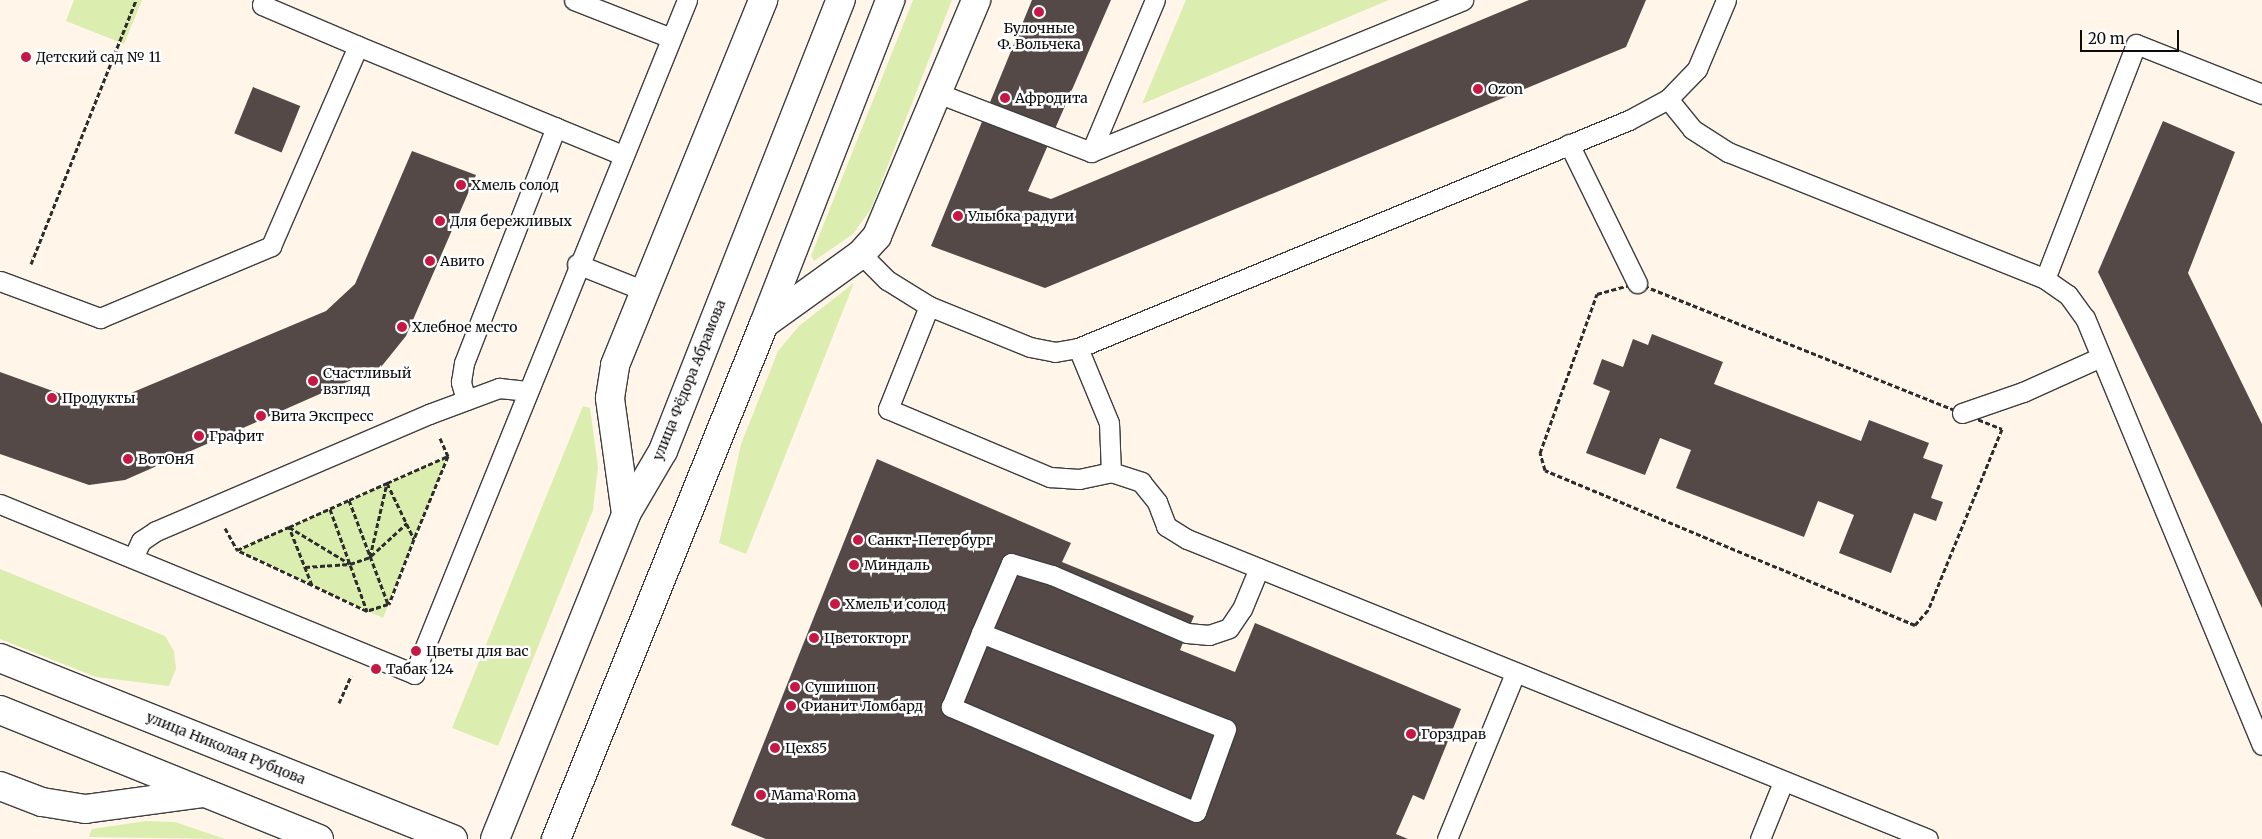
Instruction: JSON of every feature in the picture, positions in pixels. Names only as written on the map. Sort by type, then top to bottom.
[{"type":"street","points":[[626,514],[610,398],[615,366],[763,0]]},
{"type":"street","name":"улица Фёдора Абрамова","points":[[494,839],[626,514],[663,450],[840,0]]},
{"type":"street","points":[[556,839],[764,324],[890,0]]},
{"type":"street","points":[[764,324],[862,254],[890,214],[940,94],[976,0]]},
{"type":"street","name":"улица Николая Рубцова","points":[[0,658],[453,839]]},
{"type":"street","points":[[0,710],[320,839]]},
{"type":"street","points":[[0,786],[42,802],[85,808],[206,792]]},
{"type":"lane","points":[[264,0],[262,5],[623,155]]},
{"type":"lane","points":[[574,0],[671,38]]},
{"type":"lane","points":[[0,504],[414,674],[577,264],[687,0]]},
{"type":"lane","points":[[1091,152],[1155,0]]},
{"type":"lane","points":[[940,94],[1091,152],[1463,0]]},
{"type":"lane","points":[[862,254],[887,280],[928,306],[1030,347],[1055,352],[1078,348],[1569,144],[1668,99],[1697,69],[1726,0]]},
{"type":"lane","points":[[2045,279],[2136,44],[2262,94]]},
{"type":"lane","points":[[0,281],[100,318],[271,246],[358,46]]},
{"type":"lane","points":[[1668,99],[1692,129],[1728,152],[2045,279],[2068,295],[2085,318],[2262,744]]},
{"type":"lane","points":[[466,400],[461,382],[464,363],[556,127]]},
{"type":"lane","points":[[1569,144],[1638,283]]},
{"type":"lane","points":[[577,264],[645,291]]},
{"type":"lane","points":[[928,306],[888,409],[1050,477],[1079,479],[1111,472],[1141,482],[1157,502],[1166,526],[1188,539],[1783,782],[1928,839]]},
{"type":"lane","points":[[1078,348],[1108,424],[1111,472]]},
{"type":"lane","points":[[1962,413],[2023,392],[2101,357]]},
{"type":"lane","points":[[134,558],[142,541],[156,531],[466,400],[499,388],[527,391]]},
{"type":"lane","points":[[981,633],[1226,729],[1196,812],[951,707],[981,633],[1010,563],[1052,575],[1187,633],[1209,634],[1229,628],[1259,568]]},
{"type":"lane","points":[[1447,839],[1515,673]]},
{"type":"lane","points":[[1760,839],[1783,782]]},
{"type":"path","points":[[30,267],[136,0]]},
{"type":"path","points":[[22,264],[39,270]]},
{"type":"path","points":[[1638,283],[1962,413],[2002,429],[1928,610],[1915,625],[1545,470],[1540,453],[1597,294],[1638,283]]},
{"type":"path","points":[[448,456],[388,604],[367,611],[237,550],[330,508],[388,483],[448,456]]},
{"type":"path","points":[[388,483],[414,539]]},
{"type":"path","points":[[370,557],[388,483]]},
{"type":"path","points":[[349,500],[388,604]]},
{"type":"path","points":[[330,508],[367,611]]},
{"type":"path","points":[[305,567],[350,564],[370,557],[407,523]]},
{"type":"path","points":[[289,527],[350,564]]},
{"type":"path","points":[[289,527],[312,585]]},
{"type":"green space","points":[[74,0],[142,0],[124,44],[66,21]]},
{"type":"green space","points":[[913,0],[952,0],[871,209],[853,234],[814,261],[811,256]]},
{"type":"green space","points":[[1186,0],[1389,0],[1142,104]]},
{"type":"green space","points":[[854,283],[746,554],[719,543],[741,444],[778,351],[799,326]]},
{"type":"green space","points":[[583,406],[590,408],[598,467],[593,510],[498,746],[452,728]]},
{"type":"green space","points":[[448,456],[383,618],[237,550],[349,500]]},
{"type":"green space","points":[[0,569],[165,636],[174,651],[176,669],[169,686],[96,677],[0,639]]},
{"type":"green space","points":[[146,821],[175,822],[225,839],[89,837],[92,829]]},
{"type":"building","points":[[1032,0],[1111,0],[1028,191],[1051,199],[1529,0],[1646,0],[1626,47],[1045,288],[931,246]]},
{"type":"building","points":[[253,87],[300,106],[282,152],[234,133]]},
{"type":"building","points":[[2163,121],[2235,152],[2188,273],[2262,424],[2262,608],[2098,272]]},
{"type":"building","points":[[412,151],[476,175],[406,336],[381,367],[125,480],[89,485],[0,454],[0,372],[75,399],[119,398],[326,311],[355,284]]},
{"type":"building","points":[[1652,334],[1723,362],[1714,384],[1861,441],[1869,420],[1929,443],[1923,458],[1943,465],[1931,498],[1943,502],[1936,521],[1914,513],[1891,573],[1839,553],[1854,515],[1818,501],[1804,537],[1676,488],[1691,450],[1660,438],[1645,475],[1586,453],[1610,391],[1593,384],[1602,359],[1623,367],[1633,339],[1648,345]]},
{"type":"building","points":[[877,459],[1071,543],[1062,562],[1194,616],[1180,650],[1235,672],[1255,623],[1461,709],[1424,800],[1413,795],[1396,834],[1408,839],[766,839],[731,825]]},
{"type":"place","name":"Булочные Ф. Вольчека","points":[[1039,12]]},
{"type":"place","name":"Детский сад № 11","points":[[26,57]]},
{"type":"place","name":"Ozon","points":[[1478,89]]},
{"type":"place","name":"Афродита","points":[[1005,98]]},
{"type":"place","name":"Хмель солод","points":[[461,185]]},
{"type":"place","name":"Улыбка радуги","points":[[958,216]]},
{"type":"place","name":"Для бережливых","points":[[440,221]]},
{"type":"place","name":"Авито","points":[[430,261]]},
{"type":"place","name":"Хлебное место","points":[[402,327]]},
{"type":"place","name":"Счастливый взгляд","points":[[313,381]]},
{"type":"place","name":"Продукты","points":[[52,398]]},
{"type":"place","name":"Вита Экспресс","points":[[261,416]]},
{"type":"place","name":"Графит","points":[[199,436]]},
{"type":"place","name":"ВотОнЯ","points":[[128,459]]},
{"type":"place","name":"Санкт-Петербург","points":[[858,540]]},
{"type":"place","name":"Миндаль","points":[[854,565]]},
{"type":"place","name":"Хмель и солод","points":[[835,604]]},
{"type":"place","name":"Цветокторг","points":[[814,638]]},
{"type":"place","name":"Цветы для вас","points":[[416,651]]},
{"type":"place","name":"Табак 124","points":[[376,669]]},
{"type":"place","name":"Сушишоп","points":[[795,687]]},
{"type":"place","name":"Фианит Ломбард","points":[[791,706]]},
{"type":"place","name":"Горздрав","points":[[1411,734]]},
{"type":"place","name":"Цех85","points":[[775,748]]},
{"type":"place","name":"Mama Roma","points":[[761,795]]}]
